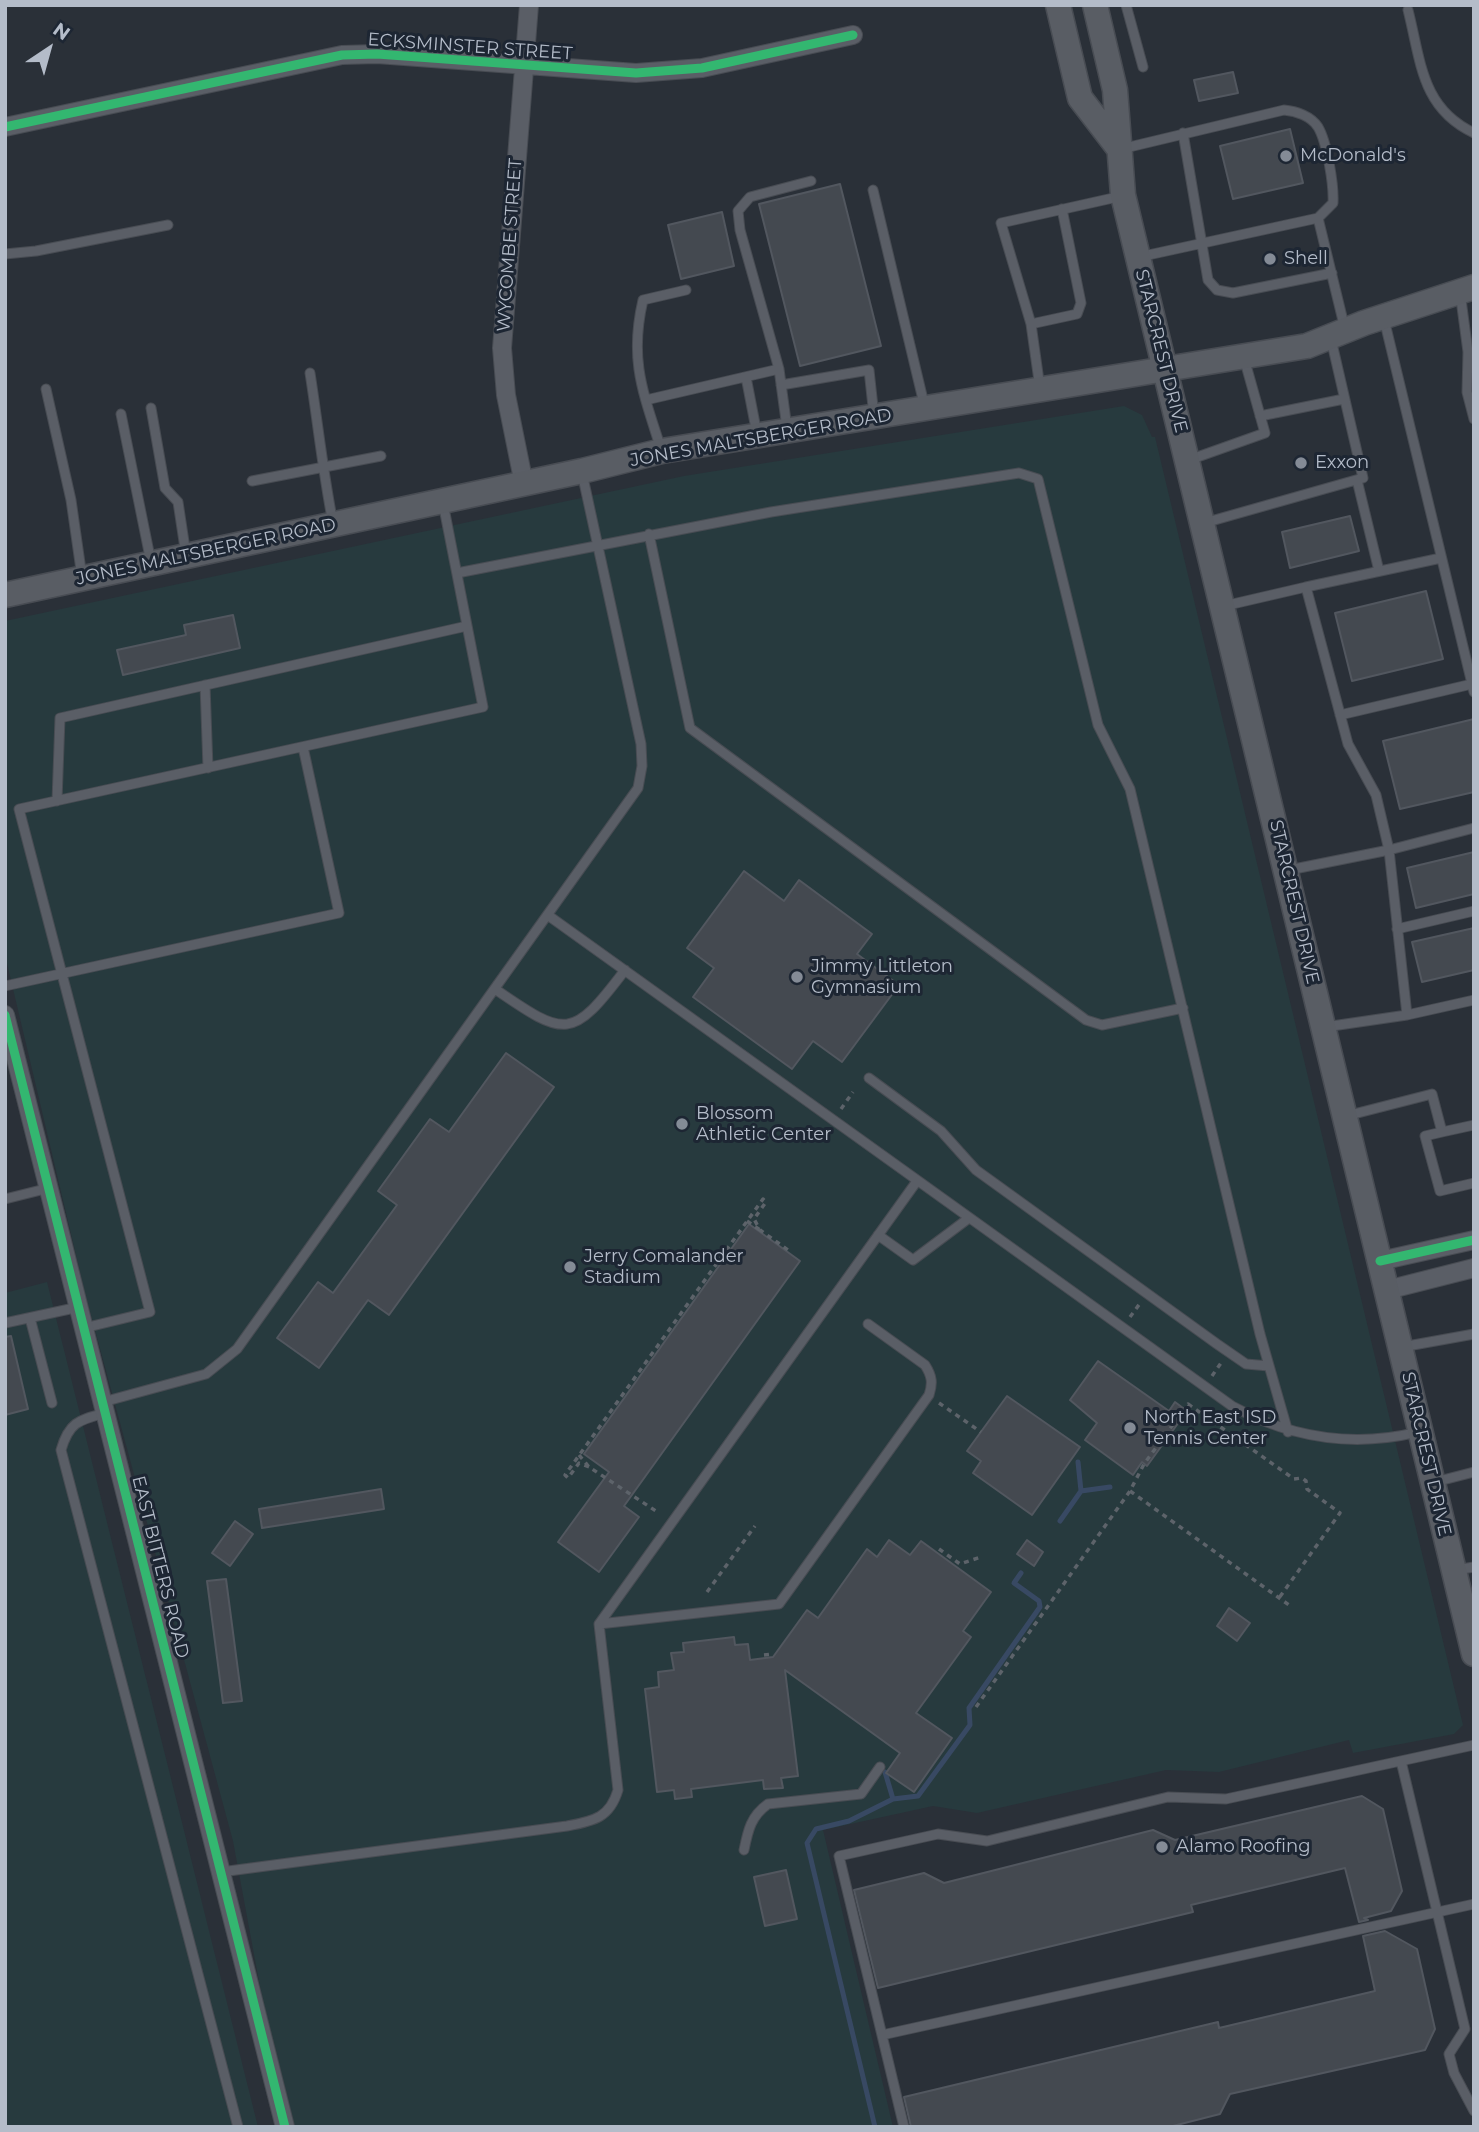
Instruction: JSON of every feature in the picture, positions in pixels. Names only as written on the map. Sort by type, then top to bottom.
[{"type":"main road","points":[[1058,5],[1080,97],[1120,150]]},
{"type":"main road","name":"STARCREST DRIVE","points":[[1095,5],[1115,90],[1124,195],[1138,257],[1420,1432],[1433,1483],[1464,1568],[1474,1654]]},
{"type":"main road","name":"JONES MALTSBERGER ROAD","points":[[5,595],[443,502],[662,451],[758,438],[1307,346],[1467,289]]},
{"type":"street","name":"WYCOMBE STREET","points":[[524,484],[506,396],[502,348],[528,5]]},
{"type":"street","name":"ECKSMINSTER STREET","points":[[5,127],[342,55],[377,54],[524,67],[636,73],[702,68],[853,36]]},
{"type":"street","name":"EAST BITTERS ROAD","points":[[5,1015],[285,2127]]},
{"type":"street","points":[[1380,1261],[1474,1240]]},
{"type":"street","points":[[1387,1290],[1474,1268]]},
{"type":"lane","points":[[1126,5],[1143,67]]},
{"type":"lane","points":[[1408,10],[1429,94],[1459,126],[1474,133]]},
{"type":"lane","points":[[1120,150],[1284,110],[1306,117],[1318,126],[1333,191],[1333,203],[1318,218],[1138,257]]},
{"type":"lane","points":[[1183,133],[1208,280],[1217,290],[1233,293],[1332,273]]},
{"type":"lane","points":[[788,433],[779,369],[740,230],[738,211],[750,197],[811,181]]},
{"type":"lane","points":[[873,190],[925,410]]},
{"type":"lane","points":[[1040,391],[1031,324],[1001,223],[1124,195]]},
{"type":"lane","points":[[1031,324],[1077,314],[1080,303],[1062,209]]},
{"type":"lane","points":[[1203,523],[1363,478],[1345,399],[1332,273],[1318,218]]},
{"type":"lane","points":[[5,254],[36,251],[168,225]]},
{"type":"lane","points":[[1467,289],[1471,351],[1468,392],[1474,419]]},
{"type":"lane","points":[[662,451],[638,370],[635,332],[643,300],[686,290]]},
{"type":"lane","points":[[1340,715],[1473,688],[1383,317]]},
{"type":"lane","points":[[1188,460],[1265,433],[1244,357]]},
{"type":"lane","points":[[646,400],[779,369]]},
{"type":"lane","points":[[781,385],[869,370],[874,418]]},
{"type":"lane","points":[[310,373],[322,445],[321,467],[333,525]]},
{"type":"lane","points":[[746,377],[758,438]]},
{"type":"lane","points":[[46,388],[71,500],[82,579]]},
{"type":"lane","points":[[1260,416],[1345,399]]},
{"type":"lane","points":[[151,408],[164,488],[178,502],[186,556]]},
{"type":"lane","points":[[121,414],[151,564]]},
{"type":"lane","points":[[252,481],[381,456]]},
{"type":"lane","points":[[238,2126],[61,1450],[66,1432],[81,1419],[104,1408],[206,1374],[237,1349],[638,788],[642,765],[641,744],[582,471]]},
{"type":"lane","points":[[457,573],[597,543],[1019,473],[1038,480],[1098,725],[1130,789],[1269,1366],[1288,1432]]},
{"type":"lane","points":[[1357,480],[1379,571]]},
{"type":"lane","points":[[84,1328],[150,1312],[19,810],[483,707],[443,502]]},
{"type":"lane","points":[[649,534],[690,728],[1086,1020],[1102,1025],[1183,1009]]},
{"type":"lane","points":[[1223,607],[1441,558]]},
{"type":"lane","points":[[1306,587],[1348,744],[1376,795],[1389,850],[1407,1015]]},
{"type":"lane","points":[[57,801],[60,718],[467,626]]},
{"type":"lane","points":[[205,685],[208,768]]},
{"type":"lane","points":[[5,986],[339,914],[303,747]]},
{"type":"lane","points":[[1286,871],[1389,850],[1474,828]]},
{"type":"lane","points":[[1397,929],[1474,911]]},
{"type":"lane","points":[[549,916],[1232,1406],[1288,1432],[1316,1438],[1392,1438],[1420,1432]]},
{"type":"lane","points":[[495,989],[534,1016],[562,1026],[572,1026],[596,1008],[625,970]]},
{"type":"lane","points":[[1324,1027],[1407,1015],[1474,1000]]},
{"type":"lane","points":[[869,1078],[941,1131],[976,1170],[1217,1344],[1246,1364],[1269,1366]]},
{"type":"lane","points":[[1345,1116],[1432,1094],[1442,1132]]},
{"type":"lane","points":[[1474,1125],[1425,1136],[1440,1191],[1474,1183]]},
{"type":"lane","points":[[221,1872],[568,1826],[604,1816],[614,1804],[618,1790],[598,1624],[917,1181]]},
{"type":"lane","points":[[5,1199],[49,1188]]},
{"type":"lane","points":[[878,1235],[913,1260],[970,1218]]},
{"type":"lane","points":[[5,1323],[79,1307]]},
{"type":"lane","points":[[30,1318],[52,1403]]},
{"type":"lane","points":[[598,1624],[779,1604],[929,1395],[932,1386],[931,1374],[925,1365],[868,1324]]},
{"type":"lane","points":[[1400,1347],[1474,1334]]},
{"type":"lane","points":[[1433,1483],[1474,1472]]},
{"type":"lane","points":[[904,2127],[839,1856],[938,1834],[987,1841],[1168,1797],[1226,1799],[1474,1745]]},
{"type":"lane","points":[[1401,1761],[1465,2029],[1449,2054],[1454,2073],[1472,2107]]},
{"type":"lane","points":[[744,1850],[750,1823],[757,1812],[768,1804],[861,1794],[880,1767]]},
{"type":"lane","points":[[882,2035],[1474,1904]]},
{"type":"path","points":[[841,1109],[853,1092]]},
{"type":"path","points":[[659,1513],[589,1467],[579,1463],[568,1478],[565,1475],[763,1199],[766,1202],[754,1219],[760,1230]]},
{"type":"path","points":[[747,1221],[788,1250]]},
{"type":"path","points":[[1130,1317],[1142,1300]]},
{"type":"path","points":[[1212,1376],[1224,1359]]},
{"type":"path","points":[[929,1395],[981,1432]]},
{"type":"path","points":[[976,1707],[1130,1491],[1144,1464],[1188,1404],[1294,1479],[1302,1478],[1306,1481],[1307,1489],[1340,1513],[1279,1598]]},
{"type":"path","points":[[579,1455],[589,1467]]},
{"type":"path","points":[[1130,1491],[1289,1605]]},
{"type":"path","points":[[707,1592],[755,1526]]},
{"type":"path","points":[[939,1549],[960,1564],[981,1557]]},
{"type":"path","points":[[764,1656],[773,1654]]},
{"type":"green space","name":"Blossom Athletic Center","points":[[1124,406],[1142,415],[1152,437],[1155,437],[1463,1725],[1454,1734],[1353,1753],[1349,1740],[1219,1772],[1166,1770],[977,1813],[933,1806],[823,1830],[893,2127],[295,2127],[261,1992],[233,1841],[85,1293],[5,955],[5,621],[684,476]]},
{"type":"green space","points":[[47,1282],[258,2127],[5,2127],[5,1293]]},
{"type":"building","points":[[1233,72],[1238,93],[1199,101],[1194,80]]},
{"type":"building","points":[[1290,129],[1303,183],[1233,199],[1220,146]]},
{"type":"building","points":[[840,184],[881,346],[800,366],[759,204]]},
{"type":"building","points":[[722,212],[734,266],[681,279],[668,225]]},
{"type":"building","points":[[1350,516],[1359,551],[1290,568],[1282,532]]},
{"type":"building","points":[[1426,591],[1443,659],[1352,681],[1335,613]]},
{"type":"building","points":[[233,615],[240,648],[123,675],[117,650],[186,635],[184,625]]},
{"type":"building","points":[[1474,719],[1474,792],[1400,809],[1383,741]]},
{"type":"building","points":[[1474,852],[1474,894],[1416,908],[1407,868]]},
{"type":"building","name":"Jimmy Littleton Gymnasium","points":[[744,871],[784,901],[799,880],[872,934],[857,954],[899,985],[842,1062],[813,1041],[792,1069],[693,997],[714,968],[687,948]]},
{"type":"building","points":[[1474,928],[1474,970],[1422,982],[1412,942]]},
{"type":"building","points":[[506,1053],[554,1087],[389,1315],[368,1300],[319,1368],[277,1338],[318,1282],[333,1293],[397,1205],[378,1191],[430,1119],[449,1132]]},
{"type":"building","points":[[749,1224],[800,1261],[624,1506],[639,1517],[599,1572],[558,1542],[609,1472],[584,1454]]},
{"type":"building","points":[[11,1336],[28,1409],[5,1415],[5,1337]]},
{"type":"building","points":[[1098,1361],[1169,1411],[1175,1402],[1187,1411],[1147,1466],[1142,1462],[1133,1475],[1085,1440],[1097,1423],[1070,1400]]},
{"type":"building","points":[[1007,1396],[1080,1447],[1032,1515],[973,1473],[981,1461],[967,1451]]},
{"type":"building","points":[[381,1489],[384,1509],[262,1528],[259,1509]]},
{"type":"building","points":[[235,1521],[253,1534],[230,1566],[212,1553]]},
{"type":"building","points":[[889,1540],[910,1555],[921,1541],[991,1592],[963,1631],[971,1637],[916,1713],[952,1738],[914,1792],[886,1773],[900,1753],[785,1670],[798,1776],[781,1778],[783,1788],[764,1789],[763,1780],[691,1789],[692,1797],[675,1799],[674,1790],[657,1792],[645,1689],[659,1687],[658,1672],[674,1670],[671,1653],[684,1652],[683,1643],[734,1637],[735,1645],[748,1644],[750,1660],[773,1657],[807,1610],[818,1618],[867,1549],[877,1557]]},
{"type":"building","points":[[1027,1540],[1043,1552],[1034,1566],[1017,1554]]},
{"type":"building","points":[[226,1579],[242,1701],[223,1703],[207,1581]]},
{"type":"building","points":[[1229,1608],[1250,1623],[1237,1641],[1217,1626]]},
{"type":"building","points":[[1362,1796],[1383,1809],[1402,1891],[1391,1911],[1364,1918],[1368,1920],[1359,1922],[1345,1868],[1191,1905],[1193,1912],[878,1988],[854,1890],[924,1873],[944,1883],[1153,1830],[1175,1840]]},
{"type":"building","points":[[786,1870],[797,1919],[765,1926],[754,1877]]},
{"type":"building","points":[[1385,1931],[1417,1949],[1435,2029],[1425,2050],[1230,2094],[1220,2114],[1169,2127],[911,2127],[904,2097],[1218,2022],[1219,2028],[1375,1991],[1363,1936]]},
{"type":"waterway","points":[[1060,1521],[1081,1491],[1078,1462]]},
{"type":"waterway","points":[[1081,1491],[1110,1487]]},
{"type":"waterway","points":[[875,2127],[807,1843],[816,1829],[849,1821],[893,1799],[918,1796],[970,1725],[969,1708],[1040,1607],[1039,1601],[1014,1583],[1021,1573]]},
{"type":"waterway","points":[[885,1772],[893,1799]]},
{"type":"cycle path","points":[[5,127],[342,55],[377,54],[636,73],[702,68],[853,35]]},
{"type":"cycle path","points":[[5,1015],[285,2127]]},
{"type":"cycle path","points":[[1380,1261],[1474,1240]]},
{"type":"place","name":"McDonald's","points":[[1286,156]]},
{"type":"place","name":"Shell","points":[[1270,259]]},
{"type":"place","name":"Exxon","points":[[1301,463]]},
{"type":"place","name":"Jimmy Littleton Gymnasium","points":[[797,977]]},
{"type":"place","name":"Blossom Athletic Center","points":[[682,1124]]},
{"type":"place","name":"Jerry Comalander Stadium","points":[[570,1267]]},
{"type":"place","name":"North East ISD Tennis Center","points":[[1130,1428]]},
{"type":"place","name":"Alamo Roofing","points":[[1162,1847]]}]
